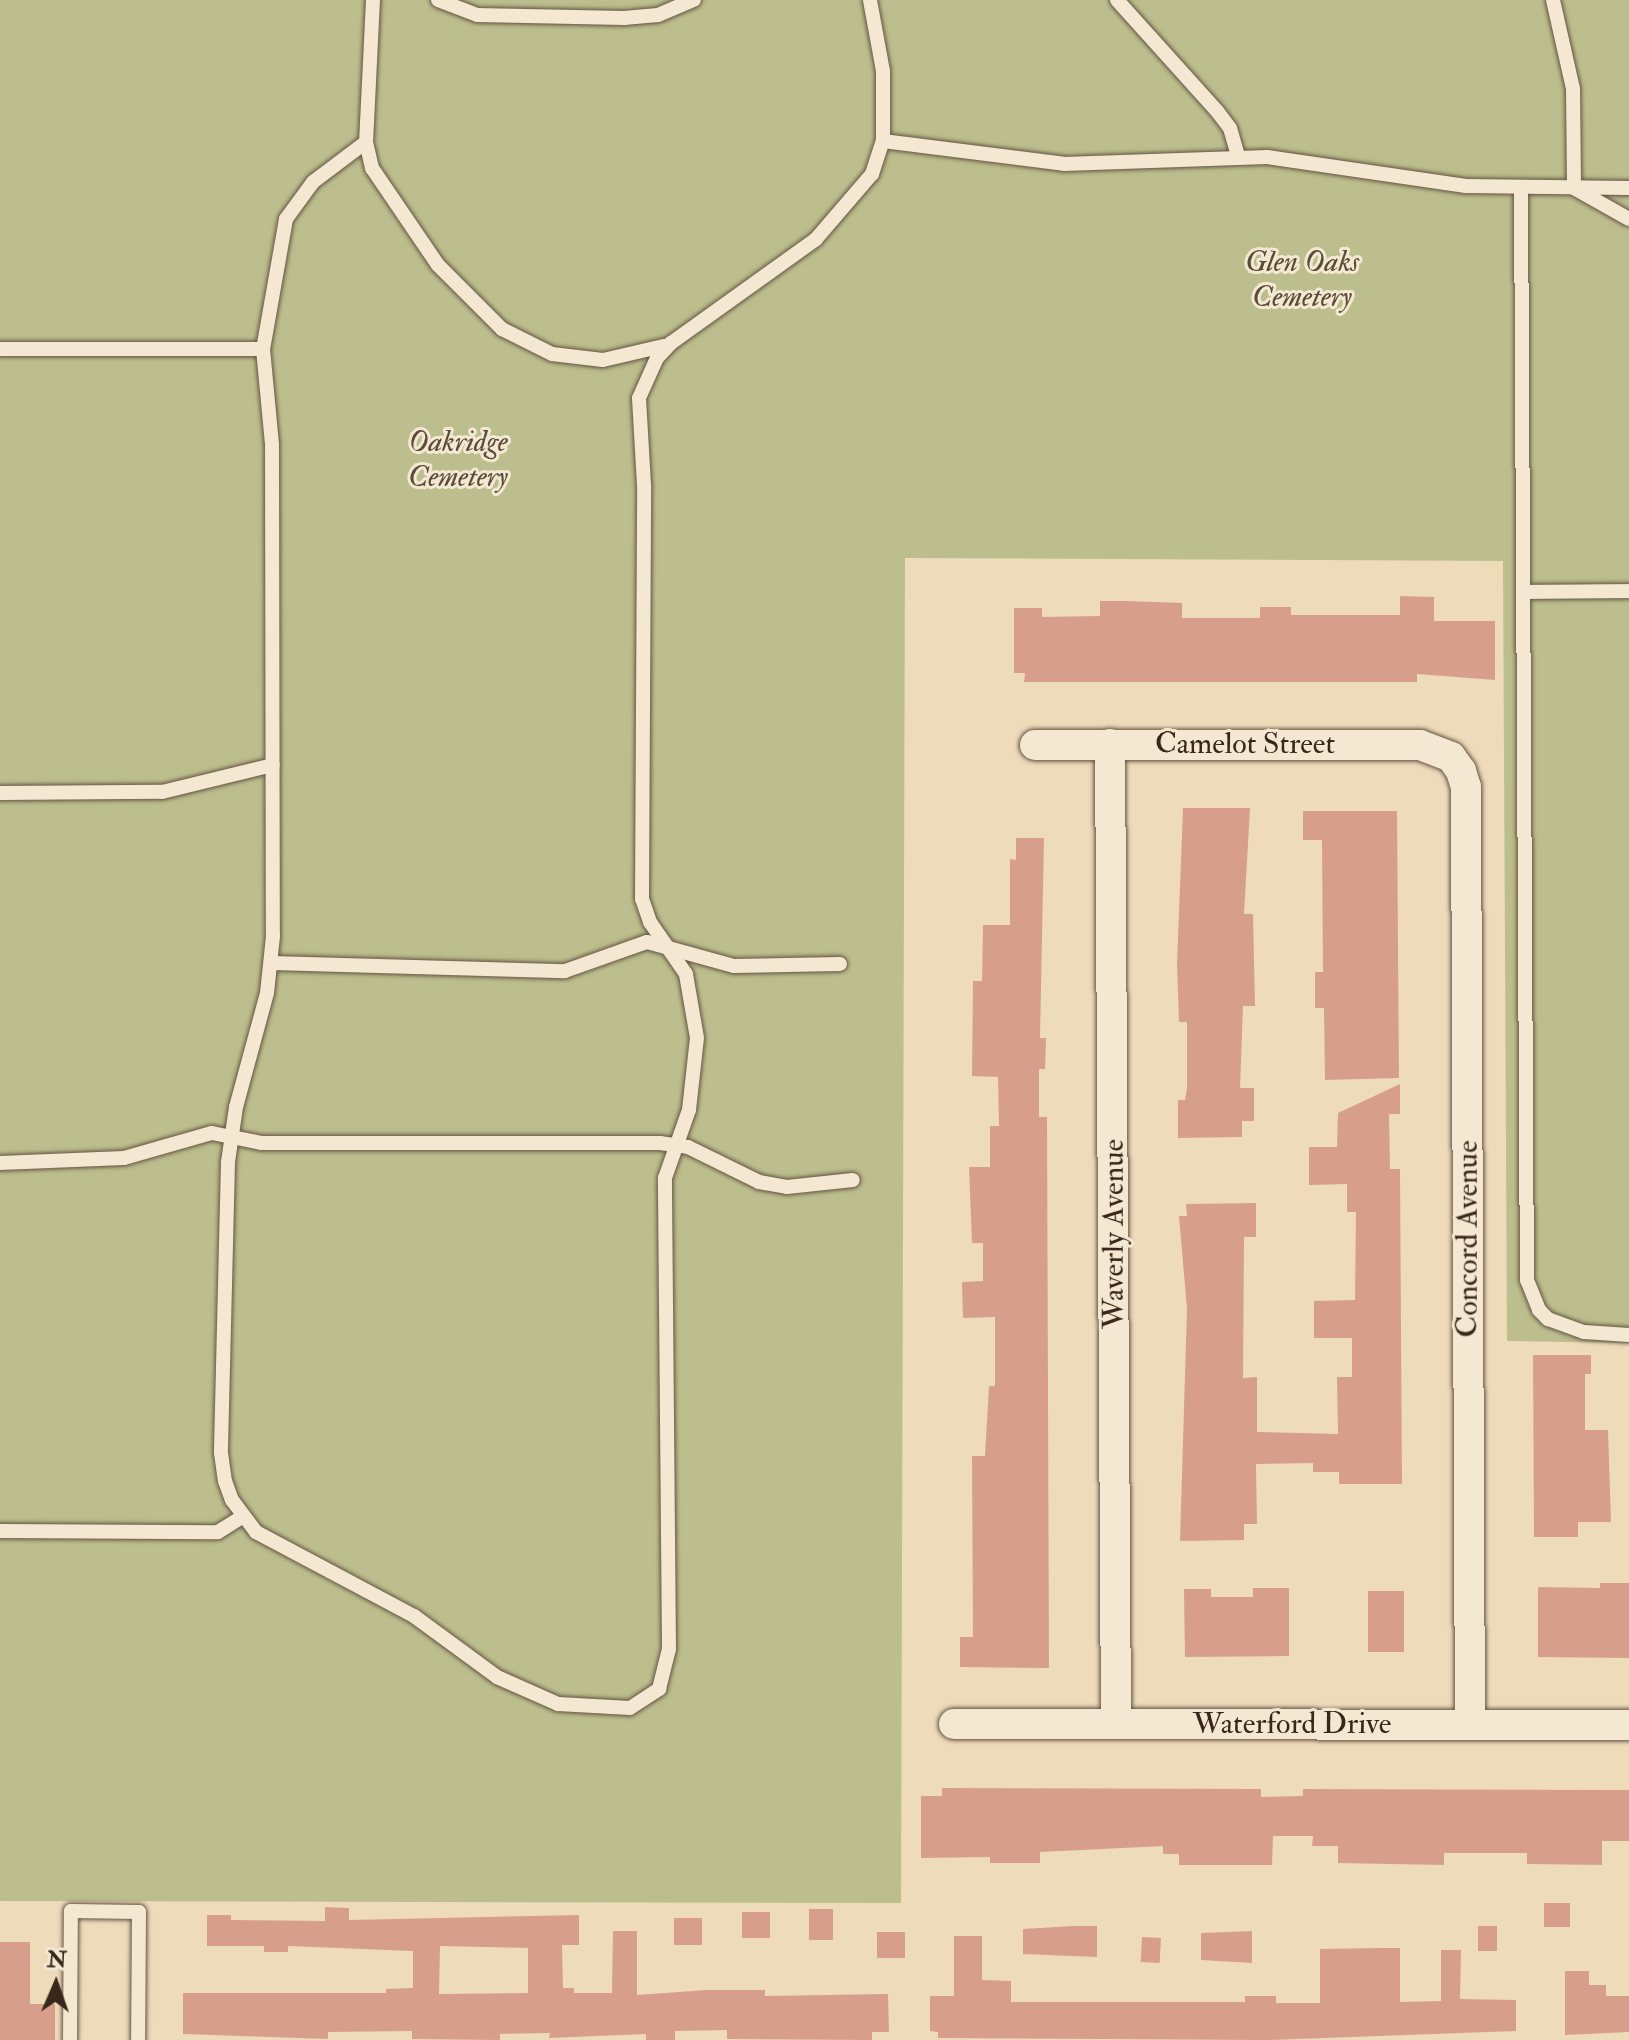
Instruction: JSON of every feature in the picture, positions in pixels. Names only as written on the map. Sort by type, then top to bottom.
[{"type":"street","name":"Waverly Avenue","points":[[1110,744],[1116,1724]]},
{"type":"street","name":"Camelot Street","points":[[1035,745],[1420,745],[1451,757]]},
{"type":"street","name":"Concord Avenue","points":[[1451,757],[1466,787],[1470,1725]]},
{"type":"street","name":"Waterford Drive","points":[[954,1724],[1629,1725]]},
{"type":"lane","points":[[373,0],[366,142],[372,168],[405,221],[466,297],[502,329],[552,354],[578,360],[627,357],[671,343],[816,239],[872,174],[883,141],[881,42],[870,0]]},
{"type":"lane","points":[[438,0],[477,15],[624,18],[658,15],[694,0]]},
{"type":"lane","points":[[1117,0],[1217,111],[1230,128],[1238,156]]},
{"type":"lane","points":[[1553,0],[1573,89],[1574,188]]},
{"type":"lane","points":[[883,141],[1078,165],[1238,156],[1407,181],[1521,188],[1629,188]]},
{"type":"lane","points":[[366,142],[313,182],[286,219],[263,349],[272,445],[272,963],[232,1137],[221,1453],[225,1481],[242,1517],[274,1544],[414,1616],[530,1694],[589,1710],[630,1708],[646,1701],[659,1689],[669,1649],[665,1201],[675,1144],[689,1110],[697,1038],[686,974],[672,949],[650,922],[642,899],[644,485],[637,424],[647,376],[671,343]]},
{"type":"lane","points":[[1521,188],[1527,1280],[1539,1310],[1548,1319],[1584,1332],[1629,1335]]},
{"type":"lane","points":[[1574,188],[1629,219]]},
{"type":"lane","points":[[0,349],[263,349]]},
{"type":"lane","points":[[1523,592],[1629,591]]},
{"type":"lane","points":[[0,793],[162,792],[273,765]]},
{"type":"lane","points":[[272,963],[565,971],[647,942],[734,966],[840,964]]},
{"type":"lane","points":[[0,1163],[124,1158],[201,1135],[261,1143],[675,1144],[759,1182],[787,1187],[853,1180]]},
{"type":"lane","points":[[0,1531],[218,1532],[242,1517]]},
{"type":"lane","points":[[70,2040],[71,1911],[139,1912],[138,2040]]},
{"type":"green space","name":"Oakridge Cemetery","points":[[0,0],[1629,0],[1629,1343],[1507,1341],[1503,561],[905,558],[901,1903],[0,1901]]},
{"type":"building","points":[[1400,596],[1434,597],[1434,621],[1495,621],[1495,680],[1417,674],[1417,682],[1024,682],[1025,673],[1014,673],[1014,608],[1042,608],[1042,617],[1100,616],[1100,601],[1126,601],[1182,603],[1182,618],[1260,618],[1260,607],[1291,607],[1291,615],[1400,615]]},
{"type":"building","points":[[1183,808],[1250,808],[1244,914],[1253,914],[1255,1006],[1243,1006],[1240,1088],[1254,1088],[1254,1121],[1242,1121],[1242,1137],[1178,1138],[1178,1100],[1185,1100],[1187,1088],[1187,1022],[1179,1022],[1177,964]]},
{"type":"building","points":[[1303,811],[1397,811],[1399,1078],[1325,1080],[1324,1008],[1315,1008],[1315,972],[1323,972],[1322,840],[1303,840]]},
{"type":"building","points":[[1016,838],[1044,838],[1040,1038],[1046,1038],[1045,1069],[1039,1069],[1039,1117],[1047,1117],[1049,1668],[960,1667],[960,1637],[973,1637],[972,1456],[985,1456],[989,1386],[995,1386],[995,1317],[963,1318],[962,1282],[983,1281],[983,1243],[972,1243],[969,1167],[990,1167],[990,1126],[999,1126],[998,1077],[972,1076],[973,981],[982,981],[983,925],[1010,925],[1010,859],[1016,860]]},
{"type":"building","points":[[1400,1084],[1400,1114],[1389,1114],[1390,1169],[1400,1169],[1402,1484],[1339,1484],[1339,1472],[1313,1472],[1313,1463],[1256,1464],[1257,1524],[1244,1524],[1244,1540],[1180,1541],[1187,1309],[1179,1216],[1187,1216],[1186,1204],[1256,1203],[1256,1237],[1244,1237],[1243,1378],[1257,1377],[1257,1432],[1338,1434],[1337,1377],[1352,1377],[1352,1338],[1314,1338],[1314,1301],[1355,1300],[1356,1212],[1347,1212],[1347,1184],[1309,1185],[1309,1147],[1337,1147],[1338,1113]]},
{"type":"building","points":[[1533,1355],[1591,1355],[1591,1374],[1585,1374],[1585,1430],[1608,1430],[1611,1522],[1578,1522],[1578,1537],[1534,1537]]},
{"type":"building","points":[[1600,1583],[1629,1583],[1629,1658],[1538,1657],[1538,1587],[1600,1588]]},
{"type":"building","points":[[1253,1588],[1289,1588],[1289,1656],[1185,1657],[1184,1589],[1211,1589],[1211,1597],[1253,1597]]},
{"type":"building","points":[[1368,1591],[1404,1591],[1404,1652],[1368,1652]]},
{"type":"building","points":[[942,1788],[1261,1789],[1261,1797],[1303,1796],[1303,1789],[1629,1790],[1629,1841],[1602,1841],[1602,1865],[1527,1864],[1527,1853],[1444,1853],[1444,1865],[1338,1863],[1338,1846],[1312,1846],[1313,1836],[1273,1836],[1272,1865],[1179,1865],[1179,1854],[1163,1854],[1163,1846],[1040,1852],[1040,1863],[990,1863],[990,1857],[921,1858],[921,1796],[942,1796]]},
{"type":"building","points":[[1544,1903],[1570,1903],[1570,1927],[1544,1927]]},
{"type":"building","points":[[325,1907],[349,1908],[349,1920],[579,1915],[579,1945],[562,1945],[563,1988],[574,1988],[574,1993],[612,1993],[613,1931],[637,1931],[637,1995],[707,1990],[765,1990],[765,1996],[888,1994],[889,2032],[872,2032],[872,2040],[727,2039],[727,2030],[675,2031],[675,2040],[646,2040],[646,2034],[549,2038],[550,2033],[500,2034],[500,2040],[412,2039],[412,2031],[328,2032],[328,2039],[183,2034],[183,1993],[386,1993],[386,1989],[413,1988],[413,1951],[288,1946],[288,1952],[264,1952],[264,1946],[207,1946],[207,1915],[231,1915],[231,1920],[325,1921]],"holes":[[[440,1946],[528,1948],[528,1993],[439,1994]]]},
{"type":"building","points":[[809,1909],[833,1909],[833,1940],[809,1940]]},
{"type":"building","points":[[742,1912],[770,1912],[770,1938],[742,1938]]},
{"type":"building","points":[[674,1918],[702,1918],[702,1945],[674,1945]]},
{"type":"building","points":[[1097,1926],[1097,1957],[1023,1954],[1023,1929]]},
{"type":"building","points":[[1478,1926],[1497,1926],[1497,1951],[1478,1951]]},
{"type":"building","points":[[1252,1931],[1252,1963],[1201,1960],[1201,1933]]},
{"type":"building","points":[[877,1932],[905,1932],[905,1958],[877,1958]]},
{"type":"building","points":[[954,1936],[982,1936],[982,1980],[1011,1981],[1011,2002],[1245,2002],[1245,1996],[1276,1996],[1276,2003],[1320,2003],[1320,1949],[1381,1948],[1400,1948],[1400,2002],[1441,2001],[1441,1950],[1461,1950],[1460,1999],[1516,2000],[1516,2031],[1267,2040],[938,2038],[938,2032],[930,2031],[930,1996],[954,1996]]},
{"type":"building","points":[[1142,1937],[1161,1938],[1160,1963],[1141,1962]]},
{"type":"building","points":[[0,1942],[30,1942],[30,2004],[55,2004],[55,2040],[0,2040]]},
{"type":"building","points":[[1565,1971],[1589,1971],[1589,1985],[1606,1985],[1606,1996],[1629,1996],[1629,2032],[1565,2035]]},
{"type":"park label","name":"Glen Oaks Cemetery","points":[[1302,279]]}]
